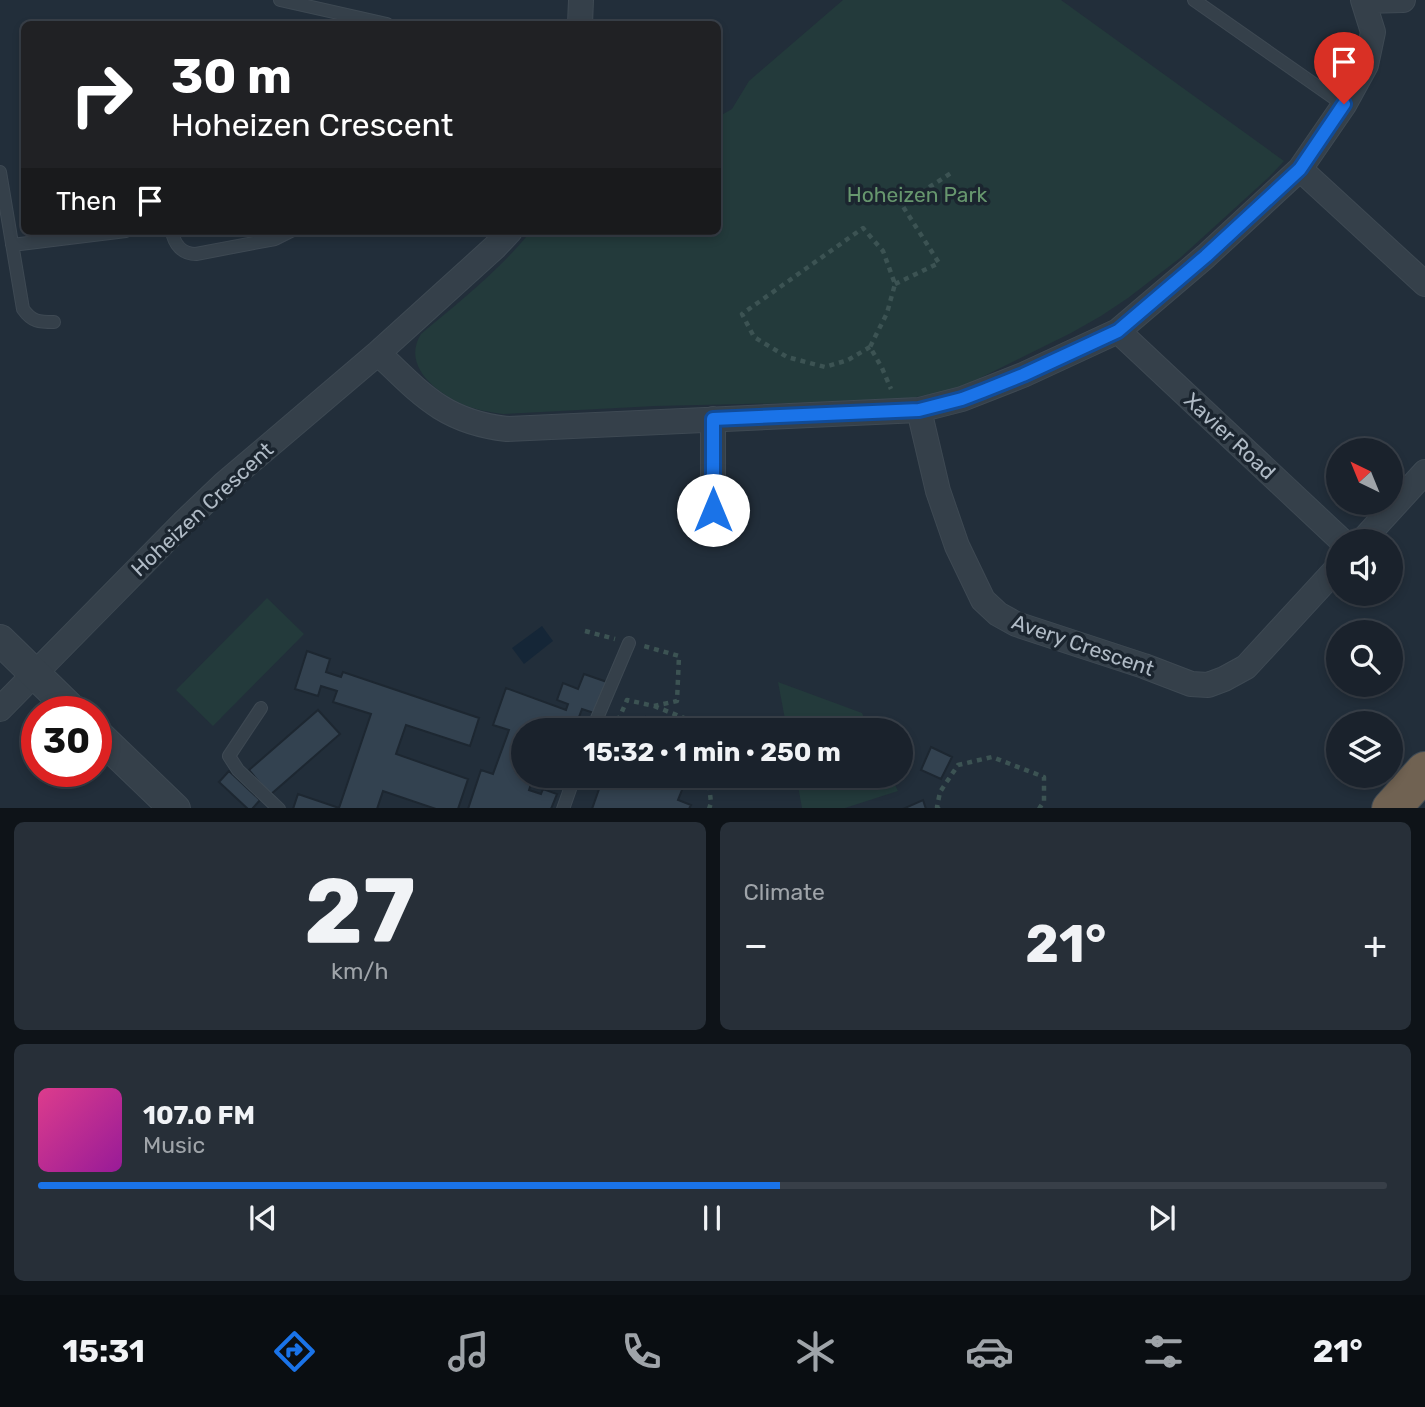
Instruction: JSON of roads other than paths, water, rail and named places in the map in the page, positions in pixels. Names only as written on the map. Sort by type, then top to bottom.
[{"type":"highway","points":[[1391,808],[1425,771]]},
{"type":"street","points":[[580,21],[581,0]]},
{"type":"street","points":[[377,353],[435,405],[453,416],[507,429],[919,410],[962,399],[1011,380],[1118,331],[1206,256],[1300,169],[1344,104],[1366,65],[1373,32],[1363,1],[1403,0]]},
{"type":"street","points":[[1300,169],[1425,284]]},
{"type":"street","name":"Hoheizen Crescent","points":[[0,709],[224,484],[377,353],[506,235]]},
{"type":"street","name":"Xavier Road","points":[[1118,331],[1329,529]]},
{"type":"street","name":"Avery Crescent","points":[[919,410],[938,491],[957,546],[984,600],[998,614],[1016,624],[1192,684],[1208,685],[1245,667],[1326,580]]},
{"type":"street","points":[[713,419],[713,510]]},
{"type":"street","points":[[1373,529],[1425,472]]},
{"type":"street","points":[[0,640],[57,696]]},
{"type":"street","points":[[112,748],[175,808]]},
{"type":"lane","points":[[280,0],[374,21]]},
{"type":"lane","points":[[1194,0],[1344,104]]},
{"type":"lane","points":[[0,172],[23,309],[37,322],[54,322]]},
{"type":"lane","points":[[12,245],[93,235]]},
{"type":"lane","points":[[173,235],[187,254],[196,254],[275,239],[283,235]]},
{"type":"lane","points":[[597,718],[629,643]]},
{"type":"lane","points":[[261,708],[229,756],[238,770],[279,808]]},
{"type":"lane","points":[[563,808],[570,788]]},
{"type":"water","points":[[542,626],[553,641],[524,664],[512,648]]},
{"type":"park label","name":"Hoheizen Park","points":[[917,194]]}]
